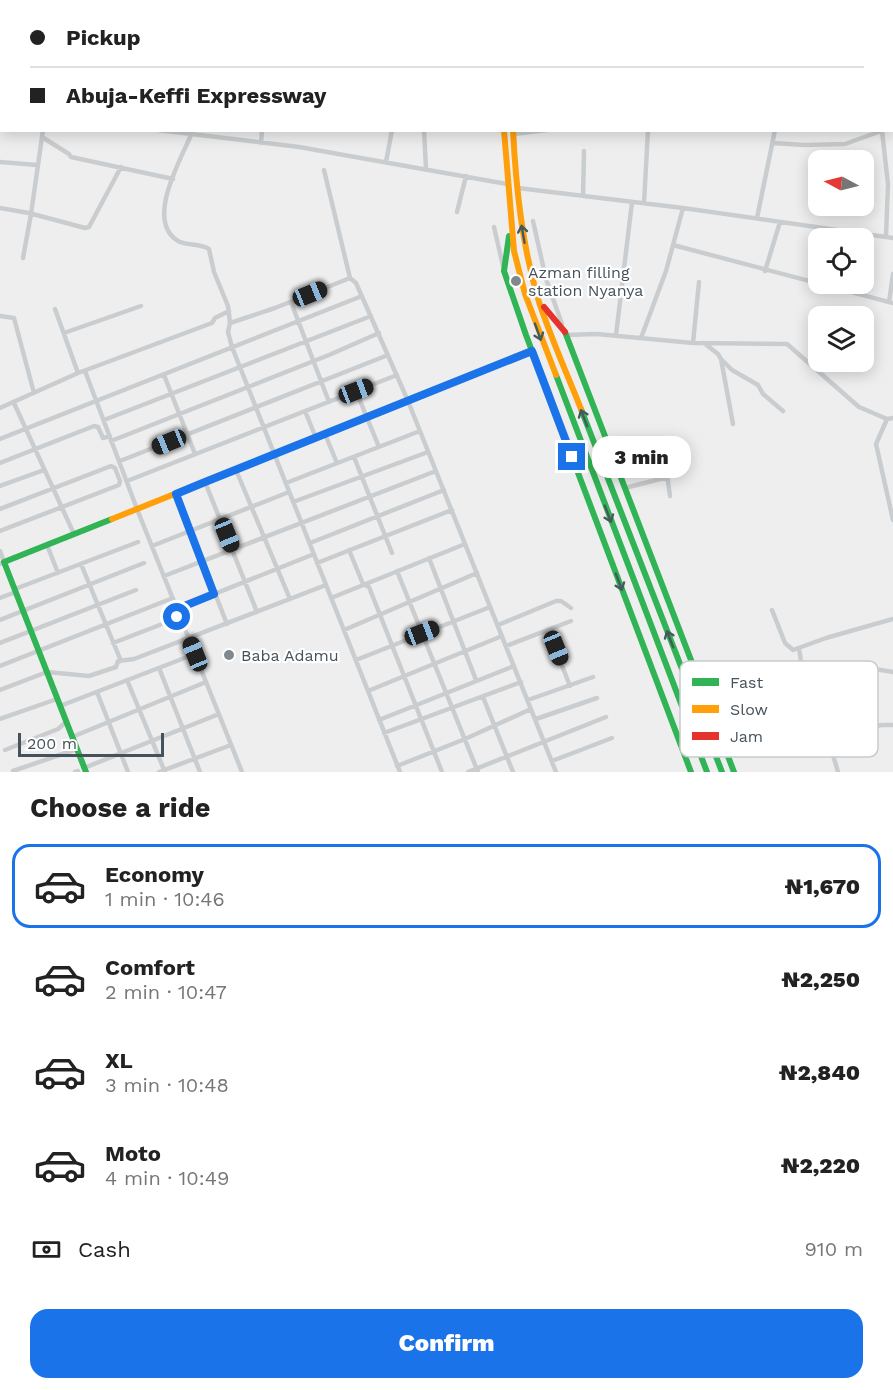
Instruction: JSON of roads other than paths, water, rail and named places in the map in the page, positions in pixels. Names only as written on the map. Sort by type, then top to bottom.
[{"type":"main road","points":[[504,132],[511,226],[518,270],[529,307],[680,701]]},
{"type":"main road","points":[[513,132],[517,188],[527,255],[538,297],[680,664]]},
{"type":"main road","points":[[511,226],[504,271],[680,743]]},
{"type":"main road","points":[[538,297],[565,333],[691,661]]},
{"type":"main road","points":[[81,771],[77,749],[16,591],[2,563],[532,351]]},
{"type":"main road","points":[[685,757],[691,772]]},
{"type":"main road","points":[[701,757],[707,772]]},
{"type":"main road","points":[[716,757],[722,772]]},
{"type":"main road","points":[[728,757],[734,772]]},
{"type":"street","points":[[23,258],[32,214],[43,132]]},
{"type":"street","points":[[171,132],[301,147],[507,184]]},
{"type":"street","points":[[261,143],[262,132]]},
{"type":"street","points":[[386,162],[392,132]]},
{"type":"street","points":[[424,132],[426,169]]},
{"type":"street","points":[[644,203],[648,132]]},
{"type":"street","points":[[757,218],[775,132]]},
{"type":"street","points":[[773,143],[845,144],[880,132]]},
{"type":"street","points":[[883,132],[890,197],[886,236]]},
{"type":"street","points":[[191,135],[167,190],[164,203],[165,222],[170,235],[180,243],[209,249],[214,272],[229,311],[228,332],[232,347],[400,772]]},
{"type":"street","points":[[42,137],[71,157],[174,178]]},
{"type":"street","points":[[583,196],[584,151]]},
{"type":"street","points":[[0,162],[37,165]]},
{"type":"street","points":[[0,208],[85,228],[89,227],[121,167]]},
{"type":"street","points":[[324,170],[350,278],[353,279],[362,296],[408,401],[556,772]]},
{"type":"street","points":[[456,212],[466,176]]},
{"type":"street","points":[[517,188],[683,208],[893,238]]},
{"type":"street","points":[[616,335],[632,202]]},
{"type":"street","points":[[641,338],[660,288],[683,208]]},
{"type":"street","points":[[533,221],[546,279],[565,333],[616,335],[693,343],[787,344],[848,399],[859,407],[890,419],[876,444],[893,520]]},
{"type":"street","points":[[765,271],[780,222]]},
{"type":"street","points":[[494,227],[504,271]]},
{"type":"street","points":[[673,245],[765,271],[891,302],[893,274]]},
{"type":"street","points":[[230,323],[350,278]]},
{"type":"street","points":[[693,343],[699,282]]},
{"type":"street","points":[[0,439],[362,296]]},
{"type":"street","points":[[291,302],[329,402]]},
{"type":"street","points":[[64,333],[141,306]]},
{"type":"street","points":[[55,309],[78,373]]},
{"type":"street","points":[[0,408],[85,370],[212,322],[229,311]]},
{"type":"street","points":[[0,316],[14,318],[34,393]]},
{"type":"street","points":[[104,420],[371,316]]},
{"type":"street","points":[[0,463],[96,426],[103,438],[111,438],[180,415],[379,333]]},
{"type":"street","points":[[704,343],[718,354],[726,366],[758,385],[763,394],[783,411]]},
{"type":"street","points":[[120,461],[388,355]]},
{"type":"street","points":[[721,359],[733,424]]},
{"type":"street","points":[[85,370],[137,509],[242,772]]},
{"type":"street","points":[[164,375],[195,454]]},
{"type":"street","points":[[127,482],[397,375]]},
{"type":"street","points":[[356,391],[379,447]]},
{"type":"street","points":[[14,403],[74,534]]},
{"type":"street","points":[[305,411],[316,438]]},
{"type":"street","points":[[286,483],[420,431]]},
{"type":"street","points":[[325,434],[337,463]]},
{"type":"street","points":[[294,502],[428,452]]},
{"type":"street","points":[[354,457],[392,553]]},
{"type":"street","points":[[665,460],[670,496]]},
{"type":"street","points":[[0,509],[111,466],[115,468],[120,481],[119,485],[0,531]]},
{"type":"street","points":[[0,486],[44,470]]},
{"type":"street","points":[[236,470],[290,599]]},
{"type":"street","points":[[164,576],[436,471]]},
{"type":"street","points":[[625,488],[668,477]]},
{"type":"street","points":[[205,482],[257,612]]},
{"type":"street","points":[[310,543],[444,490]]},
{"type":"street","points":[[152,546],[290,492]]},
{"type":"street","points":[[176,494],[227,624]]},
{"type":"street","points":[[317,562],[452,510]]},
{"type":"street","points":[[0,598],[138,542]]},
{"type":"street","points":[[331,598],[465,544]]},
{"type":"street","points":[[47,545],[58,573]]},
{"type":"street","points":[[349,550],[363,584],[369,587],[442,772]]},
{"type":"street","points":[[0,551],[2,563]]},
{"type":"street","points":[[177,609],[314,554]]},
{"type":"street","points":[[429,558],[476,680]]},
{"type":"street","points":[[81,564],[121,661]]},
{"type":"street","points":[[0,620],[144,564]]},
{"type":"street","points":[[397,571],[477,770]]},
{"type":"street","points":[[344,630],[477,573]]},
{"type":"street","points":[[0,690],[47,672],[95,675],[116,666],[116,663],[121,661],[134,659],[326,585]]},
{"type":"street","points":[[0,643],[136,590]]},
{"type":"street","points":[[0,666],[173,598]]},
{"type":"street","points":[[498,625],[559,600],[571,608]]},
{"type":"street","points":[[356,660],[490,607]]},
{"type":"street","points":[[772,610],[785,643],[793,650],[825,638],[893,619]]},
{"type":"street","points":[[114,643],[180,615]]},
{"type":"street","points":[[506,646],[571,621]]},
{"type":"street","points":[[548,630],[570,686]]},
{"type":"street","points":[[368,691],[502,636]]},
{"type":"street","points":[[799,649],[801,661]]},
{"type":"street","points":[[0,719],[97,692],[195,654]]},
{"type":"street","points":[[379,720],[514,666]]},
{"type":"street","points":[[159,668],[200,772]]},
{"type":"street","points":[[878,670],[893,672]]},
{"type":"street","points":[[528,700],[593,677]]},
{"type":"street","points":[[128,680],[163,771],[231,745]]},
{"type":"street","points":[[72,737],[206,682]]},
{"type":"street","points":[[384,733],[520,682]]},
{"type":"street","points":[[97,692],[128,772]]},
{"type":"street","points":[[483,697],[513,772]]},
{"type":"street","points":[[536,719],[597,698]]},
{"type":"street","points":[[397,766],[531,709]]},
{"type":"street","points":[[81,771],[219,714]]},
{"type":"street","points":[[468,772],[606,717]]},
{"type":"street","points":[[5,750],[58,729],[66,722]]},
{"type":"street","points":[[878,726],[893,725]]},
{"type":"street","points":[[552,761],[612,738]]},
{"type":"street","points":[[13,771],[77,749]]},
{"type":"street","points":[[834,757],[838,772]]},
{"type":"place","name":"Azman filling station Nyanya","points":[[516,281]]},
{"type":"place","name":"Baba Adamu","points":[[229,655]]}]
